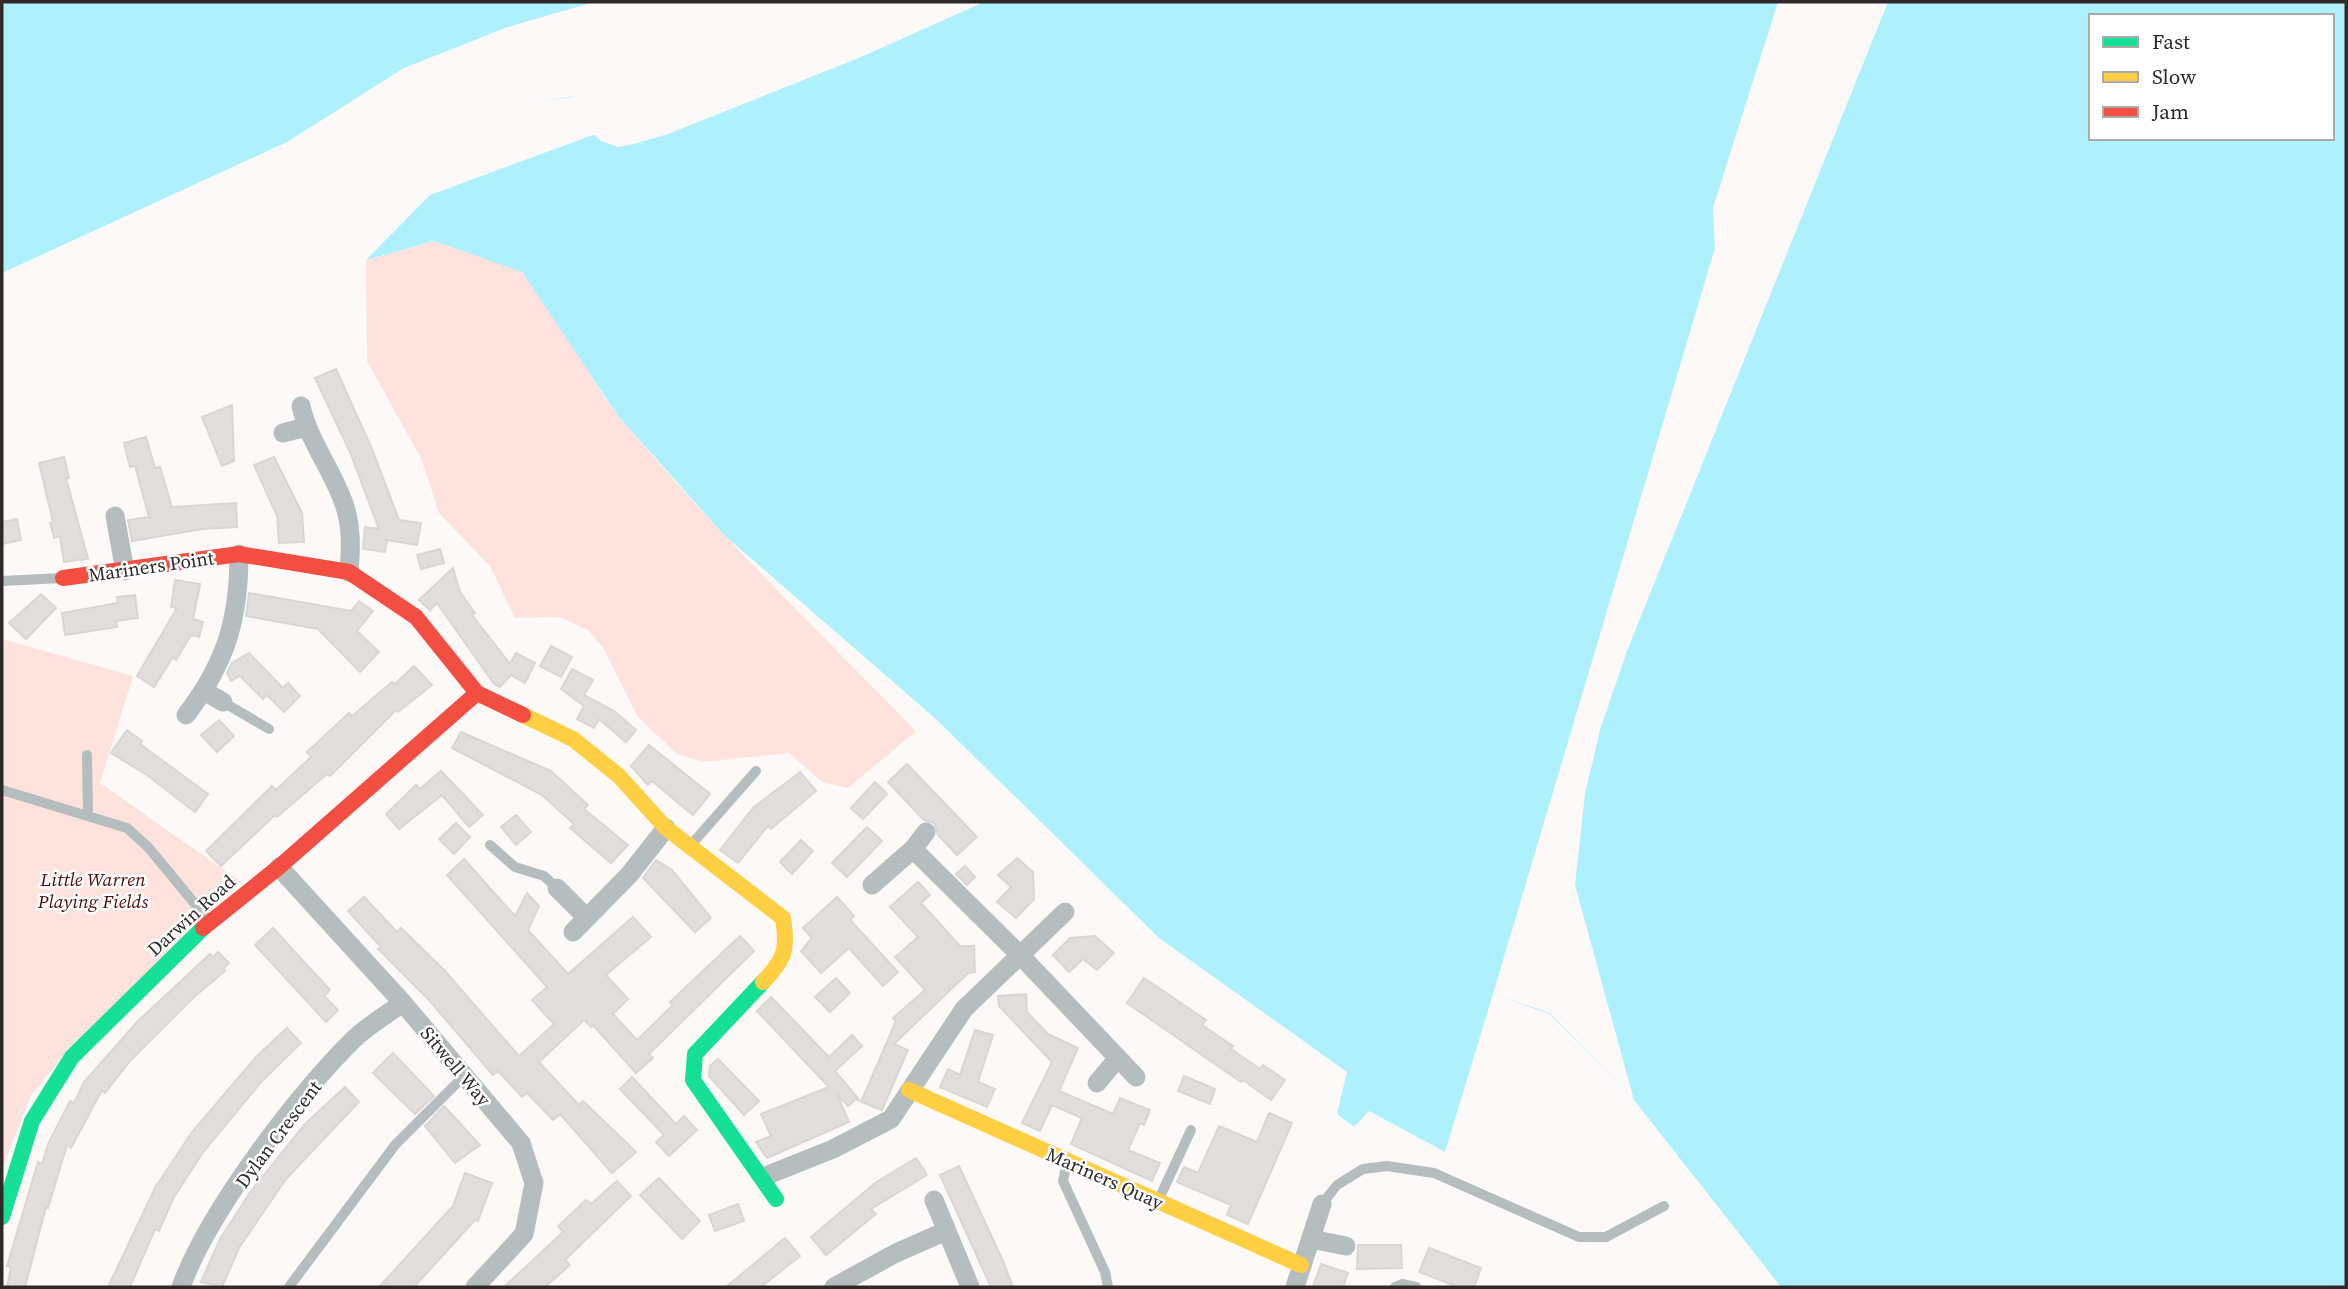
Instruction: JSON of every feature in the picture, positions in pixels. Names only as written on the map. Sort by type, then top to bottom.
[{"type":"street","points":[[301,406],[306,427],[344,502],[352,541],[349,572]]},
{"type":"street","points":[[283,433],[306,427]]},
{"type":"street","points":[[115,516],[125,571]]},
{"type":"street","name":"Mariners Point","points":[[186,715],[204,691],[233,627],[239,597],[239,554]]},
{"type":"street","name":"Mariners Point","points":[[63,578],[239,554],[349,572],[416,617],[477,693],[573,739],[619,776],[666,828],[783,918],[787,943],[780,964],[695,1054],[692,1080],[762,1177]]},
{"type":"street","points":[[204,691],[223,702]]},
{"type":"street","name":"Darwin Road","points":[[2,1217],[32,1121],[72,1057],[209,921],[279,867],[477,693]]},
{"type":"street","points":[[573,932],[629,875],[666,828]]},
{"type":"street","points":[[872,885],[913,849],[926,831]]},
{"type":"street","points":[[913,849],[1020,955],[1136,1077]]},
{"type":"street","name":"Sitwell Way","points":[[279,867],[403,1003],[521,1143],[534,1183],[524,1234],[475,1287]]},
{"type":"street","points":[[558,888],[586,916]]},
{"type":"street","points":[[776,1199],[762,1177],[834,1149],[891,1119],[964,1009],[1065,912]]},
{"type":"street","name":"Dylan Crescent","points":[[181,1287],[190,1262],[250,1166],[356,1036],[403,1003]]},
{"type":"street","points":[[1097,1083],[1117,1059]]},
{"type":"street","name":"Mariners Quay","points":[[909,1090],[1301,1265]]},
{"type":"street","points":[[934,1200],[970,1287]]},
{"type":"street","points":[[1295,1287],[1322,1204]]},
{"type":"street","points":[[834,1287],[896,1252],[946,1231]]},
{"type":"street","points":[[1311,1238],[1346,1246]]},
{"type":"lane","points":[[2,581],[63,578]]},
{"type":"lane","points":[[223,702],[269,729]]},
{"type":"lane","points":[[88,755],[88,815]]},
{"type":"lane","points":[[689,846],[756,771]]},
{"type":"lane","points":[[2,790],[127,828],[148,847],[209,921]]},
{"type":"lane","points":[[490,845],[515,867],[544,876],[558,888]]},
{"type":"lane","points":[[289,1287],[395,1145],[464,1076]]},
{"type":"lane","points":[[1157,1202],[1191,1130]]},
{"type":"lane","points":[[1067,1162],[1063,1181],[1105,1272],[1108,1287]]},
{"type":"lane","points":[[1322,1204],[1337,1185],[1363,1169],[1387,1166],[1434,1173],[1579,1237],[1606,1237],[1664,1206]]},
{"type":"lane","points":[[1395,1287],[1402,1284],[1416,1287]]},
{"type":"green space","points":[[434,241],[492,254],[522,273],[550,306],[607,401],[655,459],[765,578],[916,731],[848,788],[822,782],[789,753],[703,762],[677,754],[638,717],[604,649],[588,630],[559,617],[515,618],[490,566],[439,513],[422,460],[367,361],[366,260]]},
{"type":"green space","name":"Little Warren Playing Fields","points":[[2,639],[133,676],[100,783],[241,882],[70,1048],[31,1095],[2,1169]]},
{"type":"water","points":[[2,2],[2346,2],[2346,1287],[1781,1287],[1634,1100],[1550,1014],[1493,994],[1445,1152],[1369,1111],[1354,1127],[1337,1114],[1347,1072],[1159,938],[937,720],[725,536],[618,416],[522,272],[434,241],[366,260],[430,195],[707,93],[666,83],[394,123],[2,300]]},
{"type":"pier","points":[[594,2],[984,2],[861,57],[668,134],[634,144],[618,147],[601,141],[591,132],[696,93],[666,87],[576,99],[573,96],[395,127],[330,167],[2,304],[2,273],[287,142],[404,68],[508,27]]},
{"type":"pier","points":[[1778,2],[1888,2],[1627,651],[1600,730],[1585,794],[1575,885],[1634,1100],[1550,1013],[1493,994],[1715,248],[1713,208]]},
{"type":"building","points":[[336,369],[372,449],[399,520],[421,523],[417,545],[387,540],[385,552],[363,549],[365,527],[379,529],[350,452],[315,378]]},
{"type":"building","points":[[232,405],[234,461],[222,466],[202,417]]},
{"type":"building","points":[[146,437],[155,468],[160,467],[172,507],[236,503],[237,527],[202,529],[132,541],[128,520],[149,517],[135,466],[130,467],[124,443]]},
{"type":"building","points":[[64,457],[69,478],[66,478],[88,559],[64,562],[60,536],[54,538],[50,523],[53,522],[39,463]]},
{"type":"building","points":[[274,457],[302,513],[304,542],[279,543],[277,516],[254,465]]},
{"type":"building","points":[[17,519],[21,540],[2,544],[2,522]]},
{"type":"building","points":[[440,549],[444,563],[421,569],[417,555]]},
{"type":"building","points":[[453,568],[460,592],[475,613],[472,615],[510,664],[516,653],[535,663],[525,683],[511,675],[500,687],[494,684],[437,603],[430,610],[419,600]]},
{"type":"building","points":[[175,580],[200,584],[193,619],[203,622],[199,637],[191,635],[176,660],[173,657],[154,687],[137,676],[177,608],[171,607]]},
{"type":"building","points":[[249,593],[351,611],[359,601],[373,611],[357,631],[379,652],[360,672],[318,629],[246,616]]},
{"type":"building","points":[[41,594],[56,608],[26,639],[9,623]]},
{"type":"building","points":[[135,595],[138,618],[116,621],[117,627],[65,635],[62,613],[118,603],[117,597]]},
{"type":"building","points":[[551,646],[572,657],[561,677],[540,666]]},
{"type":"building","points":[[249,653],[283,688],[288,683],[300,696],[284,712],[267,695],[263,699],[240,676],[231,681],[227,673],[232,663]]},
{"type":"building","points":[[414,666],[432,685],[398,712],[396,710],[330,776],[327,774],[277,817],[275,815],[221,866],[206,851],[272,786],[276,790],[311,757],[307,752],[349,713],[352,716]]},
{"type":"building","points":[[572,669],[593,680],[584,695],[614,711],[636,730],[626,742],[599,719],[594,728],[577,719],[584,706],[561,689]]},
{"type":"building","points":[[219,720],[234,736],[217,752],[201,735]]},
{"type":"building","points":[[127,730],[142,741],[140,744],[208,794],[195,812],[147,775],[111,753]]},
{"type":"building","points":[[461,732],[551,771],[588,805],[584,809],[628,845],[611,863],[570,828],[574,824],[542,795],[452,748]]},
{"type":"building","points":[[649,745],[710,794],[693,815],[652,781],[648,785],[631,766]]},
{"type":"building","points":[[907,764],[977,837],[957,855],[938,835],[934,823],[924,820],[888,782]]},
{"type":"building","points":[[441,771],[483,815],[469,827],[442,795],[399,829],[386,814],[416,785],[420,789]]},
{"type":"building","points":[[800,772],[816,791],[771,829],[768,826],[738,863],[720,850],[753,808]]},
{"type":"building","points":[[875,782],[887,794],[863,819],[851,808]]},
{"type":"building","points":[[516,815],[531,832],[516,845],[501,827]]},
{"type":"building","points":[[456,823],[470,837],[454,854],[439,839]]},
{"type":"building","points":[[867,827],[882,841],[847,877],[832,863]]},
{"type":"building","points":[[801,840],[813,851],[792,874],[780,862]]},
{"type":"building","points":[[1017,858],[1033,872],[1034,899],[1016,918],[997,902],[1011,887],[998,875]]},
{"type":"building","points":[[464,859],[515,916],[527,893],[539,906],[528,930],[568,974],[633,917],[651,937],[606,975],[628,999],[613,1014],[637,1040],[673,1005],[670,1002],[740,936],[754,951],[649,1054],[653,1058],[636,1073],[593,1025],[591,1027],[584,1020],[539,1062],[579,1105],[583,1101],[636,1152],[612,1173],[560,1114],[553,1120],[527,1093],[522,1097],[498,1071],[493,1075],[429,1000],[378,949],[381,947],[348,911],[364,897],[397,932],[401,928],[445,971],[519,1056],[554,1024],[532,1000],[547,987],[447,875]]},
{"type":"building","points":[[656,860],[672,870],[711,918],[695,932],[643,878]]},
{"type":"building","points":[[965,866],[975,877],[967,885],[956,874]]},
{"type":"building","points":[[918,882],[930,895],[921,903],[960,946],[974,946],[975,972],[968,973],[894,1044],[908,1050],[882,1110],[861,1102],[896,1021],[893,1018],[925,990],[895,957],[918,937],[890,907]]},
{"type":"building","points":[[837,897],[854,916],[850,920],[898,972],[883,986],[849,948],[821,973],[801,951],[812,938],[803,928]]},
{"type":"building","points":[[273,928],[330,990],[324,996],[338,1010],[326,1022],[255,945]]},
{"type":"building","points":[[1095,936],[1114,953],[1097,970],[1083,959],[1069,972],[1053,955],[1070,938]]},
{"type":"building","points":[[218,952],[229,963],[223,969],[225,971],[194,997],[130,1061],[105,1093],[102,1090],[71,1148],[67,1145],[48,1208],[46,1207],[25,1287],[7,1287],[11,1267],[7,1266],[38,1162],[42,1164],[48,1144],[70,1101],[74,1103],[84,1082],[137,1022],[210,954],[213,957]]},
{"type":"building","points":[[836,978],[850,993],[830,1012],[815,997]]},
{"type":"building","points":[[1144,978],[1206,1020],[1202,1025],[1233,1046],[1231,1049],[1260,1069],[1263,1065],[1285,1080],[1271,1100],[1127,1003]]},
{"type":"building","points":[[1026,994],[1027,1012],[1048,1034],[1078,1048],[1059,1091],[1113,1114],[1120,1098],[1150,1110],[1144,1125],[1140,1123],[1128,1150],[1160,1163],[1152,1181],[1071,1144],[1082,1118],[1052,1105],[1040,1131],[1022,1123],[1052,1062],[999,1006],[998,996]]},
{"type":"building","points":[[771,997],[829,1057],[852,1035],[862,1046],[835,1071],[860,1101],[856,1099],[848,1106],[837,1094],[849,1122],[767,1158],[756,1142],[771,1136],[761,1114],[829,1087],[757,1011]]},
{"type":"building","points":[[287,1028],[301,1043],[262,1081],[204,1151],[174,1197],[159,1231],[155,1229],[130,1287],[108,1287],[155,1188],[192,1132],[256,1057]]},
{"type":"building","points":[[975,1030],[993,1035],[978,1082],[995,1089],[987,1107],[940,1087],[948,1069],[960,1075]]},
{"type":"building","points":[[393,1053],[434,1096],[415,1114],[373,1073]]},
{"type":"building","points":[[718,1059],[759,1101],[744,1115],[709,1076],[710,1066]]},
{"type":"building","points":[[1184,1076],[1215,1089],[1210,1104],[1178,1091]]},
{"type":"building","points":[[632,1077],[676,1124],[684,1116],[697,1130],[669,1156],[656,1142],[664,1135],[620,1089]]},
{"type":"building","points":[[345,1087],[359,1102],[286,1179],[239,1248],[222,1287],[201,1282],[220,1239],[251,1191],[305,1124]]},
{"type":"building","points":[[444,1106],[480,1145],[455,1163],[425,1126]]},
{"type":"building","points":[[1269,1113],[1292,1123],[1248,1224],[1227,1215],[1231,1205],[1177,1182],[1184,1167],[1198,1173],[1219,1126],[1257,1142]]},
{"type":"building","points":[[916,1158],[927,1175],[871,1209],[876,1214],[826,1255],[811,1237],[875,1183]]},
{"type":"building","points":[[959,1166],[1013,1287],[991,1287],[940,1175]]},
{"type":"building","points":[[465,1173],[492,1183],[478,1221],[475,1220],[414,1287],[379,1287],[453,1206]]},
{"type":"building","points":[[659,1178],[700,1221],[682,1239],[640,1195]]},
{"type":"building","points":[[617,1181],[631,1196],[565,1260],[570,1265],[545,1287],[504,1287],[563,1232],[558,1226],[586,1200],[591,1204]]},
{"type":"building","points":[[738,1204],[744,1221],[715,1231],[709,1215]]},
{"type":"building","points":[[785,1238],[800,1256],[761,1287],[726,1287]]},
{"type":"building","points":[[1358,1245],[1401,1245],[1402,1268],[1357,1269]]},
{"type":"building","points":[[1429,1248],[1481,1268],[1474,1287],[1458,1287],[1419,1272]]},
{"type":"building","points":[[1321,1264],[1348,1273],[1343,1287],[1313,1287]]},
{"type":"traffic: fast","points":[[2,1217],[32,1121],[72,1057],[203,928]]},
{"type":"traffic: fast","points":[[763,982],[695,1054],[693,1080],[776,1199]]},
{"type":"traffic: slow","points":[[523,715],[573,739],[619,776],[666,828],[783,918],[783,953],[776,967],[763,982]]},
{"type":"traffic: slow","points":[[909,1090],[1301,1265]]},
{"type":"traffic: jam","points":[[63,578],[239,554],[349,572],[416,617],[477,693],[523,715]]},
{"type":"traffic: jam","points":[[203,928],[279,867],[477,693]]}]
